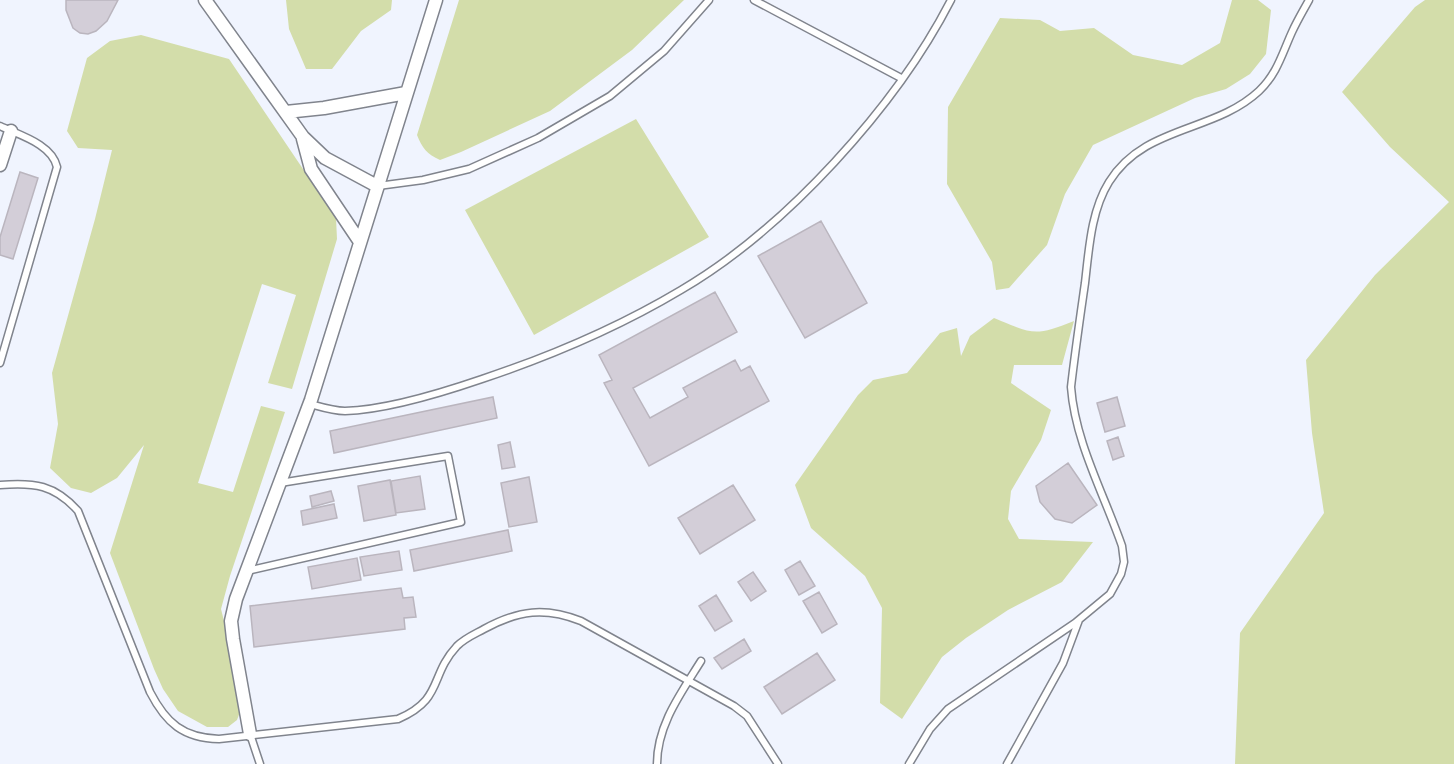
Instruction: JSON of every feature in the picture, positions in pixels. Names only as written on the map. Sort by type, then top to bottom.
[{"type":"street","points":[[205,0],[303,137],[325,159],[377,186]]},
{"type":"street","points":[[250,734],[231,621],[236,599],[310,404],[436,0]]},
{"type":"street","points":[[286,112],[324,108],[406,93]]},
{"type":"street","points":[[0,165],[6,128]]},
{"type":"street","points":[[303,137],[311,169],[360,242]]},
{"type":"lane","points":[[377,186],[423,180],[469,169],[538,138],[610,96],[664,51],[709,0]]},
{"type":"lane","points":[[754,0],[902,78]]},
{"type":"lane","points":[[310,404],[346,411],[389,404],[461,386],[574,345],[682,290],[728,258],[776,219],[863,130],[902,78],[951,0]]},
{"type":"lane","points":[[909,764],[930,729],[948,709],[1079,619],[1110,594],[1121,574],[1124,562],[1122,546],[1072,409],[1071,387],[1091,239],[1099,201],[1110,180],[1141,147],[1237,108],[1257,93],[1271,79],[1281,62],[1291,34],[1309,0]]},
{"type":"lane","points":[[0,363],[57,167],[55,159],[49,152],[6,128]]},
{"type":"lane","points":[[247,571],[461,522],[448,456],[280,483]]},
{"type":"lane","points":[[0,485],[38,485],[51,489],[69,501],[78,511],[150,692],[159,710],[172,724],[188,734],[205,739],[219,739],[398,719],[423,705],[431,695],[446,662],[457,646],[468,638],[513,616],[530,612],[561,613],[581,621],[734,706],[747,716],[778,764]]},
{"type":"lane","points":[[1007,764],[1063,663],[1079,619]]},
{"type":"lane","points":[[657,764],[659,739],[667,720],[701,661]]},
{"type":"lane","points":[[250,734],[260,764]]},
{"type":"green space","points":[[286,0],[392,0],[391,10],[361,31],[332,69],[306,69],[289,29]]},
{"type":"green space","points":[[459,0],[684,0],[632,50],[550,111],[440,160],[425,150],[417,135]]},
{"type":"green space","points":[[1232,0],[1258,0],[1271,10],[1266,54],[1250,74],[1226,89],[1195,98],[1093,145],[1065,194],[1047,245],[1009,288],[996,290],[992,262],[947,184],[948,107],[1000,18],[1040,20],[1060,31],[1094,28],[1133,55],[1182,65],[1220,43]]},
{"type":"green space","points":[[1425,0],[1454,0],[1454,764],[1235,764],[1240,633],[1324,513],[1312,433],[1306,360],[1375,275],[1449,202],[1390,147],[1342,92],[1415,7]]},
{"type":"green space","points":[[141,35],[229,59],[336,218],[337,239],[292,389],[268,383],[296,295],[262,284],[198,483],[233,492],[261,406],[285,412],[221,609],[232,653],[240,712],[237,720],[228,727],[207,727],[178,711],[163,689],[110,553],[144,445],[117,478],[91,493],[71,488],[50,468],[58,424],[52,373],[112,150],[78,148],[67,131],[87,58],[110,41]]},
{"type":"green space","points":[[636,119],[709,237],[534,335],[465,210]]},
{"type":"green space","points":[[994,318],[1034,332],[1050,330],[1074,321],[1062,365],[1014,365],[1011,383],[1051,410],[1041,440],[1011,491],[1008,519],[1019,539],[1093,542],[1062,582],[1008,610],[942,657],[902,719],[880,703],[882,608],[865,576],[811,528],[795,485],[858,395],[873,380],[907,373],[940,333],[957,328],[961,356],[970,336]]},
{"type":"building","points":[[66,0],[118,0],[107,21],[96,31],[88,34],[80,33],[73,28],[66,10]]},
{"type":"building","points":[[20,172],[38,178],[13,259],[0,255],[0,237]]},
{"type":"building","points":[[821,221],[867,303],[805,338],[758,256]]},
{"type":"building","points":[[715,292],[737,332],[633,388],[650,418],[688,397],[683,388],[735,360],[741,371],[750,366],[769,401],[649,466],[604,383],[612,380],[599,355]]},
{"type":"building","points":[[493,397],[497,418],[334,453],[330,431]]},
{"type":"building","points":[[1117,397],[1125,426],[1105,432],[1097,403]]},
{"type":"building","points":[[1118,437],[1124,456],[1113,460],[1107,441]]},
{"type":"building","points":[[510,442],[515,467],[502,469],[498,445]]},
{"type":"building","points":[[1068,463],[1097,505],[1072,523],[1055,519],[1040,502],[1036,486]]},
{"type":"building","points":[[420,476],[425,509],[396,513],[391,481]]},
{"type":"building","points":[[529,477],[537,522],[509,527],[501,483]]},
{"type":"building","points":[[390,480],[396,515],[364,521],[358,486]]},
{"type":"building","points":[[733,485],[755,520],[700,554],[678,518]]},
{"type":"building","points":[[331,491],[334,501],[312,507],[310,496]]},
{"type":"building","points":[[334,504],[337,518],[303,525],[301,511]]},
{"type":"building","points":[[508,530],[512,551],[414,571],[410,550]]},
{"type":"building","points":[[399,551],[402,570],[364,576],[360,557]]},
{"type":"building","points":[[357,558],[361,580],[312,589],[308,567]]},
{"type":"building","points":[[800,561],[815,586],[799,595],[785,570]]},
{"type":"building","points":[[753,572],[766,591],[751,601],[738,582]]},
{"type":"building","points":[[401,588],[403,598],[413,597],[416,617],[404,618],[405,629],[254,647],[250,606]]},
{"type":"building","points":[[819,592],[837,624],[822,633],[803,601]]},
{"type":"building","points":[[716,595],[732,621],[715,631],[699,606]]},
{"type":"building","points":[[744,639],[751,651],[722,669],[714,658]]},
{"type":"building","points":[[817,653],[835,680],[782,714],[764,687]]}]
